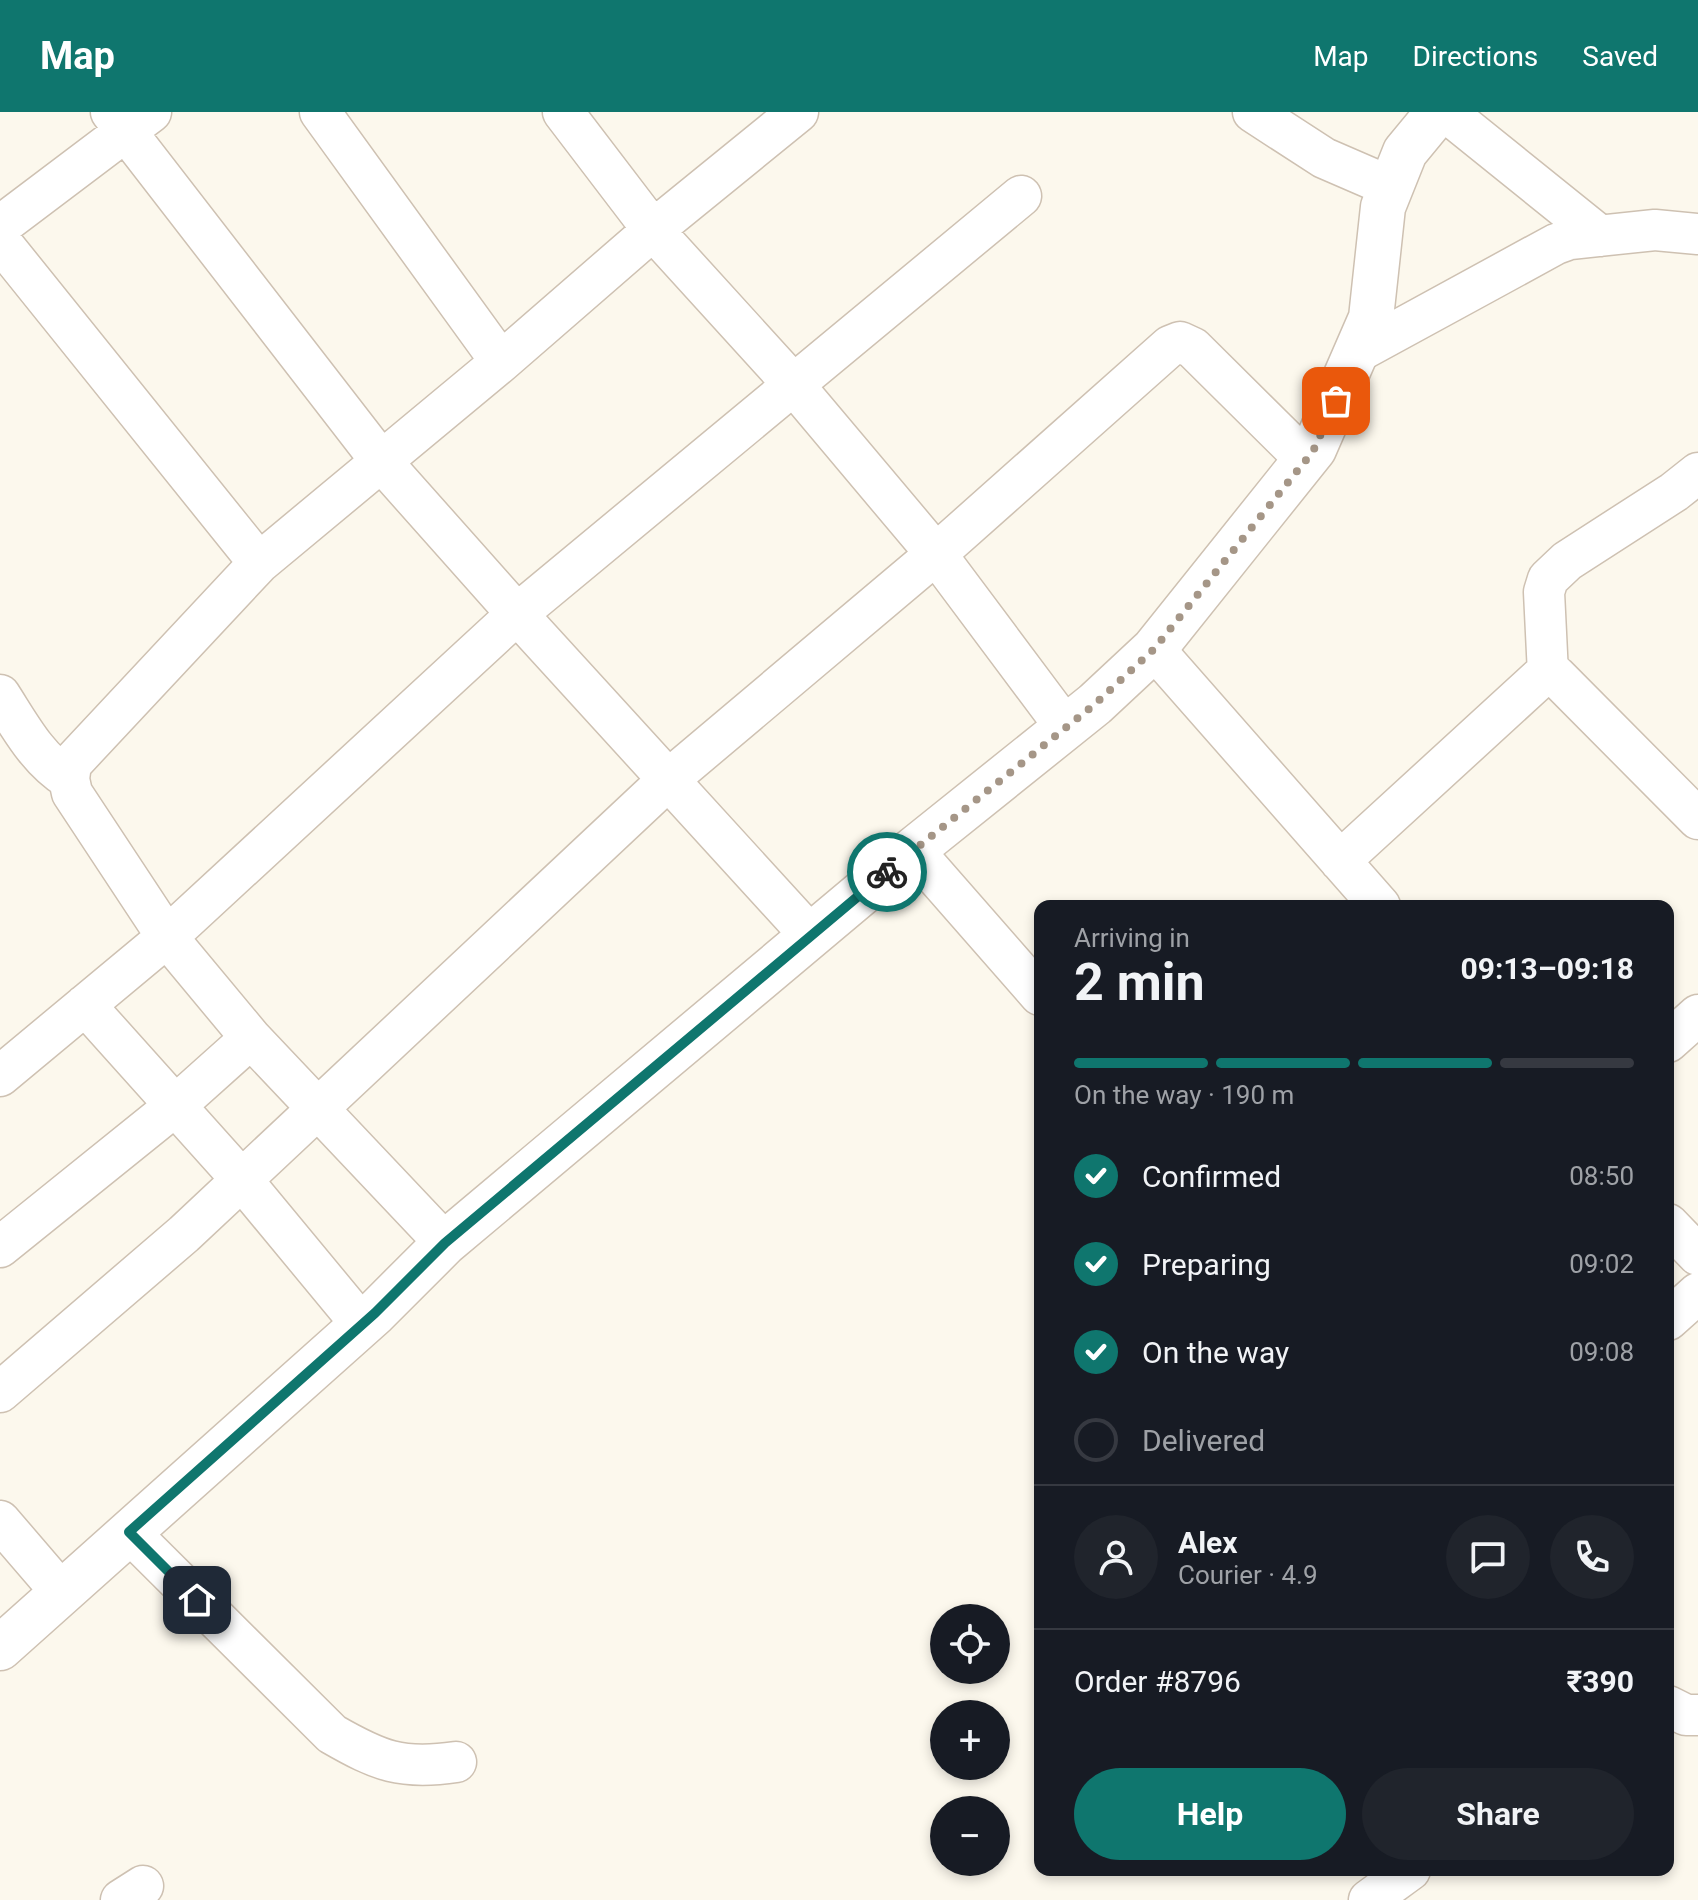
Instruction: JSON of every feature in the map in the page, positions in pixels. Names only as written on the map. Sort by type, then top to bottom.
[{"type":"street","points":[[320,112],[501,362]]},
{"type":"street","points":[[563,112],[653,230],[793,384],[936,554],[1066,728]]},
{"type":"street","points":[[445,1243],[251,1038],[167,937],[72,793],[69,779],[71,764],[259,563],[501,362],[653,230],[798,112]]},
{"type":"street","points":[[1253,112],[1324,158],[1391,187]]},
{"type":"street","points":[[0,1648],[362,1325],[445,1243],[913,850],[1066,728],[1154,649],[1314,449],[1371,318],[1383,207],[1405,152],[1438,112]]},
{"type":"street","points":[[1446,112],[1600,236]]},
{"type":"street","points":[[0,226],[129,118],[381,461],[811,936]]},
{"type":"street","points":[[0,1076],[167,937],[517,614],[1021,196]]},
{"type":"street","points":[[1358,352],[1570,239],[1655,230],[1698,234]]},
{"type":"street","points":[[0,241],[259,563]]},
{"type":"street","points":[[0,1392],[184,1234],[668,780],[936,554],[1170,346],[1180,342],[1193,348],[1306,460]]},
{"type":"street","points":[[1548,674],[1544,592],[1548,579],[1567,561],[1698,473]]},
{"type":"street","points":[[1154,649],[1375,900]]},
{"type":"street","points":[[1340,861],[1542,676],[1548,674],[1556,676],[1694,807]]},
{"type":"street","points":[[0,695],[35,749],[52,768],[69,779]]},
{"type":"street","points":[[913,850],[1034,988]]},
{"type":"street","points":[[85,1005],[242,1180],[362,1325]]},
{"type":"street","points":[[1674,1037],[1698,1015]]},
{"type":"street","points":[[0,1247],[175,1106],[251,1038]]},
{"type":"street","points":[[1674,1230],[1698,1255]]},
{"type":"street","points":[[1674,1315],[1698,1293]]},
{"type":"street","points":[[0,1521],[61,1592]]},
{"type":"street","points":[[129,1532],[332,1734],[370,1756],[406,1766],[456,1762]]},
{"type":"street","points":[[1674,1709],[1686,1715],[1698,1715]]},
{"type":"street","points":[[1369,1900],[1402,1876]]},
{"type":"way so far","points":[[887,872],[1095,704],[1154,649],[1306,460],[1336,401]]},
{"type":"route","points":[[197,1600],[129,1532],[375,1313],[445,1243],[887,872]]}]
